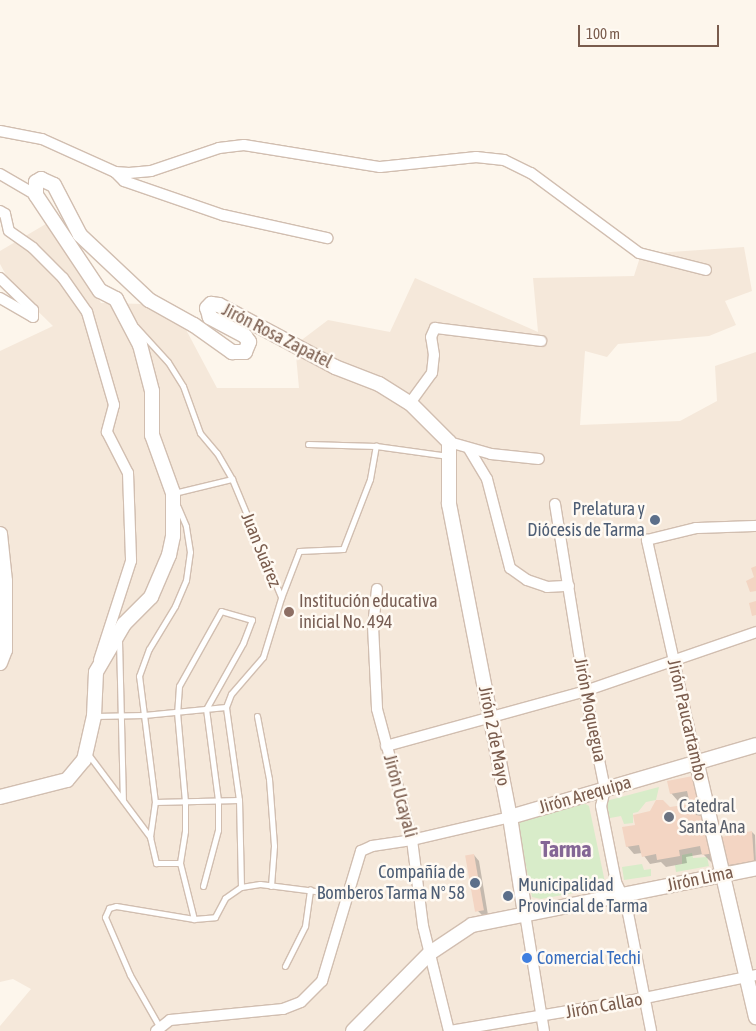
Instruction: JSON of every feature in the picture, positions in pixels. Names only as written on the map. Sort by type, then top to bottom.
[{"type":"street","points":[[0,131],[42,139],[115,172],[124,180],[223,215],[327,238]]},
{"type":"street","points":[[115,172],[141,173],[213,150],[244,145],[380,167],[490,157],[525,169],[639,253],[706,270]]},
{"type":"street","points":[[0,174],[36,195],[100,291],[116,299],[131,322],[152,391],[152,435],[174,496],[173,536],[160,580],[151,596],[118,633],[96,672]]},
{"type":"street","name":"Jirón Rosa Zapatel","points":[[36,195],[36,182],[41,179],[54,185],[80,235],[139,293],[232,352],[245,352],[249,342],[245,336],[210,316],[207,308],[211,304],[314,353],[335,367],[379,384],[410,404],[449,449],[469,449],[538,459]]},
{"type":"street","points":[[0,211],[5,214],[10,231],[33,248],[63,278],[87,312],[114,404],[108,440],[125,464],[128,473],[131,561],[96,672],[94,716],[87,753],[67,780],[0,797]]},
{"type":"street","points":[[0,278],[33,310],[33,317],[0,298]]},
{"type":"street","points":[[410,404],[432,373],[434,355],[431,337],[435,328],[541,341]]},
{"type":"street","name":"Jirón 2 de Mayo","points":[[449,449],[449,504],[510,817],[544,1031]]},
{"type":"street","points":[[469,449],[487,479],[510,568],[527,580],[547,586],[569,586]]},
{"type":"street","name":"Jirón Moquegua","points":[[555,504],[585,691],[605,789],[601,806],[616,882],[624,896],[651,1031]]},
{"type":"street","name":"Jirón Paucartambo","points":[[756,526],[696,528],[646,540],[697,764],[752,976],[756,1017]]},
{"type":"street","points":[[0,534],[5,582],[5,650],[0,663]]},
{"type":"street","name":"Jirón Ucayali","points":[[377,589],[373,626],[377,709],[412,840],[430,953],[449,1031]]},
{"type":"street","points":[[386,746],[585,691],[672,658],[756,632]]},
{"type":"street","name":"Jirón Arequipa","points":[[346,895],[361,851],[372,846],[412,840],[510,817],[697,764],[756,745]]},
{"type":"street","name":"Jirón Lima","points":[[353,1031],[430,953],[472,925],[756,868]]},
{"type":"street","points":[[158,1028],[170,1020],[283,1009],[310,996],[325,972],[346,895]]},
{"type":"street","name":"Jirón Callao","points":[[449,1031],[542,1017],[752,976]]},
{"type":"lane","name":"Juan Suárez","points":[[131,322],[168,362],[183,386],[200,433],[217,453],[232,479],[281,598],[263,657],[231,694],[226,707]]},
{"type":"lane","points":[[308,444],[449,449]]},
{"type":"lane","points":[[281,598],[299,551],[343,549],[370,479],[376,446]]},
{"type":"lane","points":[[180,863],[156,863],[150,838],[155,802],[139,676],[148,649],[175,606],[186,580],[190,552],[186,526],[174,496],[232,479]]},
{"type":"lane","points":[[194,919],[180,863],[186,831],[177,712],[179,686],[221,610],[252,620],[243,643],[206,709],[218,800],[218,830],[203,886]]},
{"type":"lane","points":[[118,633],[123,800]]},
{"type":"lane","points":[[94,716],[144,715],[226,707],[239,800],[242,887]]},
{"type":"lane","points":[[257,716],[270,788],[274,846],[272,886]]},
{"type":"lane","points":[[87,753],[150,838]]},
{"type":"lane","points":[[155,802],[239,800]]},
{"type":"lane","points":[[158,1028],[130,975],[105,917],[109,908],[116,906],[194,919],[215,917],[225,898],[242,887],[272,886],[310,889],[346,895]]},
{"type":"lane","points":[[285,966],[305,926],[310,889]]},
{"type":"shaded area","points":[[56,218],[101,303],[144,304],[183,324],[217,388],[299,388],[295,345],[328,320],[390,332],[415,278],[538,332],[533,278],[634,276],[641,254],[744,247],[752,291],[725,301],[736,325],[709,336],[618,344],[607,357],[585,351],[580,425],[680,421],[717,401],[715,366],[756,352],[756,1031],[0,1031],[0,1026],[31,989],[13,979],[0,982],[0,351],[53,326],[12,286],[0,264],[0,251]]},
{"type":"green space","points":[[659,787],[656,800],[646,802],[638,812],[633,813],[633,823],[624,824],[621,816],[610,818],[606,801]]},
{"type":"green space","points":[[582,802],[589,806],[606,887],[541,899],[532,897],[518,824],[526,817]]},
{"type":"green space","points":[[692,853],[693,858],[707,857],[709,866],[676,872],[675,865],[682,864],[682,855]]},
{"type":"green space","points":[[642,864],[644,870],[651,869],[651,876],[624,880],[622,867]]},
{"type":"building","points":[[756,566],[756,591],[750,592],[746,581],[754,577],[751,568]]},
{"type":"building","points":[[756,601],[756,615],[752,616],[749,603]]},
{"type":"building","name":"Catedral Santa Ana","points":[[698,775],[704,806],[695,808],[696,815],[702,816],[715,853],[702,855],[700,846],[679,850],[680,856],[657,860],[656,854],[642,857],[639,845],[626,847],[622,827],[635,825],[633,815],[650,811],[656,800],[663,800],[670,807],[690,804],[687,791],[670,794],[667,781]]},
{"type":"building","points":[[752,831],[754,861],[728,865],[721,837]]},
{"type":"building","name":"Compañía de Bomberos Tarma Nº 58","points":[[474,854],[484,910],[475,912],[465,856]]},
{"type":"place","name":"Prelatura y Diócesis de Tarma","points":[[655,520]]},
{"type":"place","name":"Institución educativa inicial No. 494","points":[[289,612]]},
{"type":"place","name":"Catedral Santa Ana","points":[[669,817]]},
{"type":"place","name":"Compañía de Bomberos Tarma Nº 58","points":[[475,883]]},
{"type":"place","name":"Municipalidad Provincial de Tarma","points":[[508,896]]},
{"type":"place","name":"Comercial Techi","points":[[527,958]]},
{"type":"district","name":"Tarma","points":[[566,850]]}]
